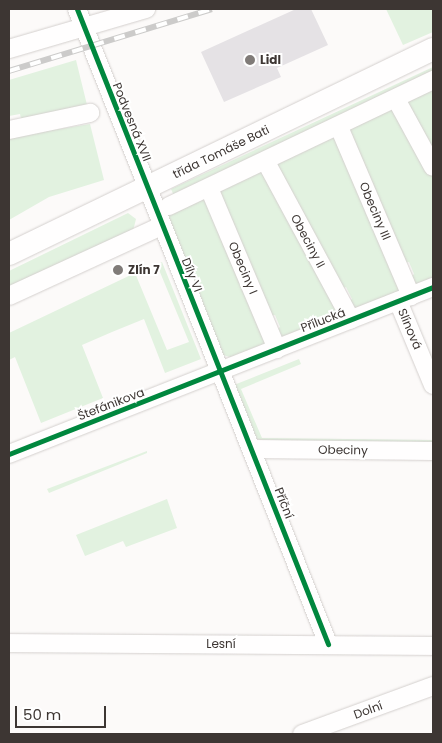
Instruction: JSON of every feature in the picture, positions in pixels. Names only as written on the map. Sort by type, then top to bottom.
[{"type":"main road","name":"třída Tomáše Bati","points":[[9,254],[433,49]]},
{"type":"street","name":"Podvesná XVII","points":[[77,9],[82,27],[147,187]]},
{"type":"street","points":[[9,49],[146,9]]},
{"type":"street","points":[[169,206],[266,162],[433,80]]},
{"type":"street","points":[[396,98],[433,167]]},
{"type":"street","points":[[9,130],[90,113]]},
{"type":"street","name":"Obeciny III","points":[[339,127],[404,299]]},
{"type":"street","name":"Obeciny II","points":[[266,162],[351,320]]},
{"type":"street","name":"Díly VI","points":[[147,187],[220,371]]},
{"type":"street","name":"Obeciny I","points":[[209,188],[277,349]]},
{"type":"street","points":[[9,296],[161,226]]},
{"type":"street","name":"Přílucká","points":[[220,371],[433,287]]},
{"type":"street","name":"Slínová","points":[[404,299],[433,385]]},
{"type":"street","name":"Příční","points":[[220,371],[328,644]]},
{"type":"street","name":"Štefánikova","points":[[9,454],[220,371]]},
{"type":"street","name":"Obeciny","points":[[252,449],[433,451]]},
{"type":"street","name":"Lesní","points":[[9,643],[433,646]]},
{"type":"street","name":"Dolní","points":[[302,734],[433,686]]},
{"type":"green space","points":[[386,9],[433,9],[433,32],[403,45]]},
{"type":"green space","points":[[76,60],[88,109],[22,123],[20,114],[9,116],[9,80]]},
{"type":"green space","points":[[433,67],[433,73],[174,196],[171,189]]},
{"type":"green space","points":[[433,86],[433,162],[407,102]]},
{"type":"green space","points":[[392,108],[433,174],[433,280],[413,288],[410,278],[414,274],[409,262],[405,263],[349,130]]},
{"type":"green space","points":[[90,124],[104,180],[49,197],[9,220],[9,137]]},
{"type":"green space","points":[[335,136],[401,291],[353,311],[347,303],[352,299],[346,287],[341,289],[276,165],[280,160]]},
{"type":"green space","points":[[257,171],[263,171],[340,315],[281,339],[275,331],[280,327],[275,315],[271,316],[217,198],[220,190]]},
{"type":"green space","points":[[205,198],[269,343],[233,358],[223,355],[167,215]]},
{"type":"green space","points":[[128,213],[136,219],[133,231],[9,295],[9,271]]},
{"type":"green space","points":[[162,262],[201,359],[165,373],[144,319],[82,345],[103,398],[41,423],[15,357],[9,360],[9,333],[135,273],[167,350],[189,342],[157,265]]},
{"type":"green space","points":[[299,359],[301,364],[241,389],[262,438],[433,440],[433,444],[268,442],[257,439],[234,385]]},
{"type":"green space","points":[[147,451],[147,453],[49,493],[47,489]]},
{"type":"green space","points":[[167,499],[177,528],[126,547],[123,541],[85,556],[76,535]]},
{"type":"building","name":"Lidl","points":[[296,9],[311,9],[328,45],[277,68],[281,77],[224,102],[201,52]]},
{"type":"railway","points":[[9,71],[212,9]]},
{"type":"cycle path","points":[[77,9],[328,644]]},
{"type":"cycle path","points":[[9,454],[433,287]]},
{"type":"place","name":"Lidl","points":[[250,60]]},
{"type":"place","name":"Zlín 7","points":[[118,270]]}]
